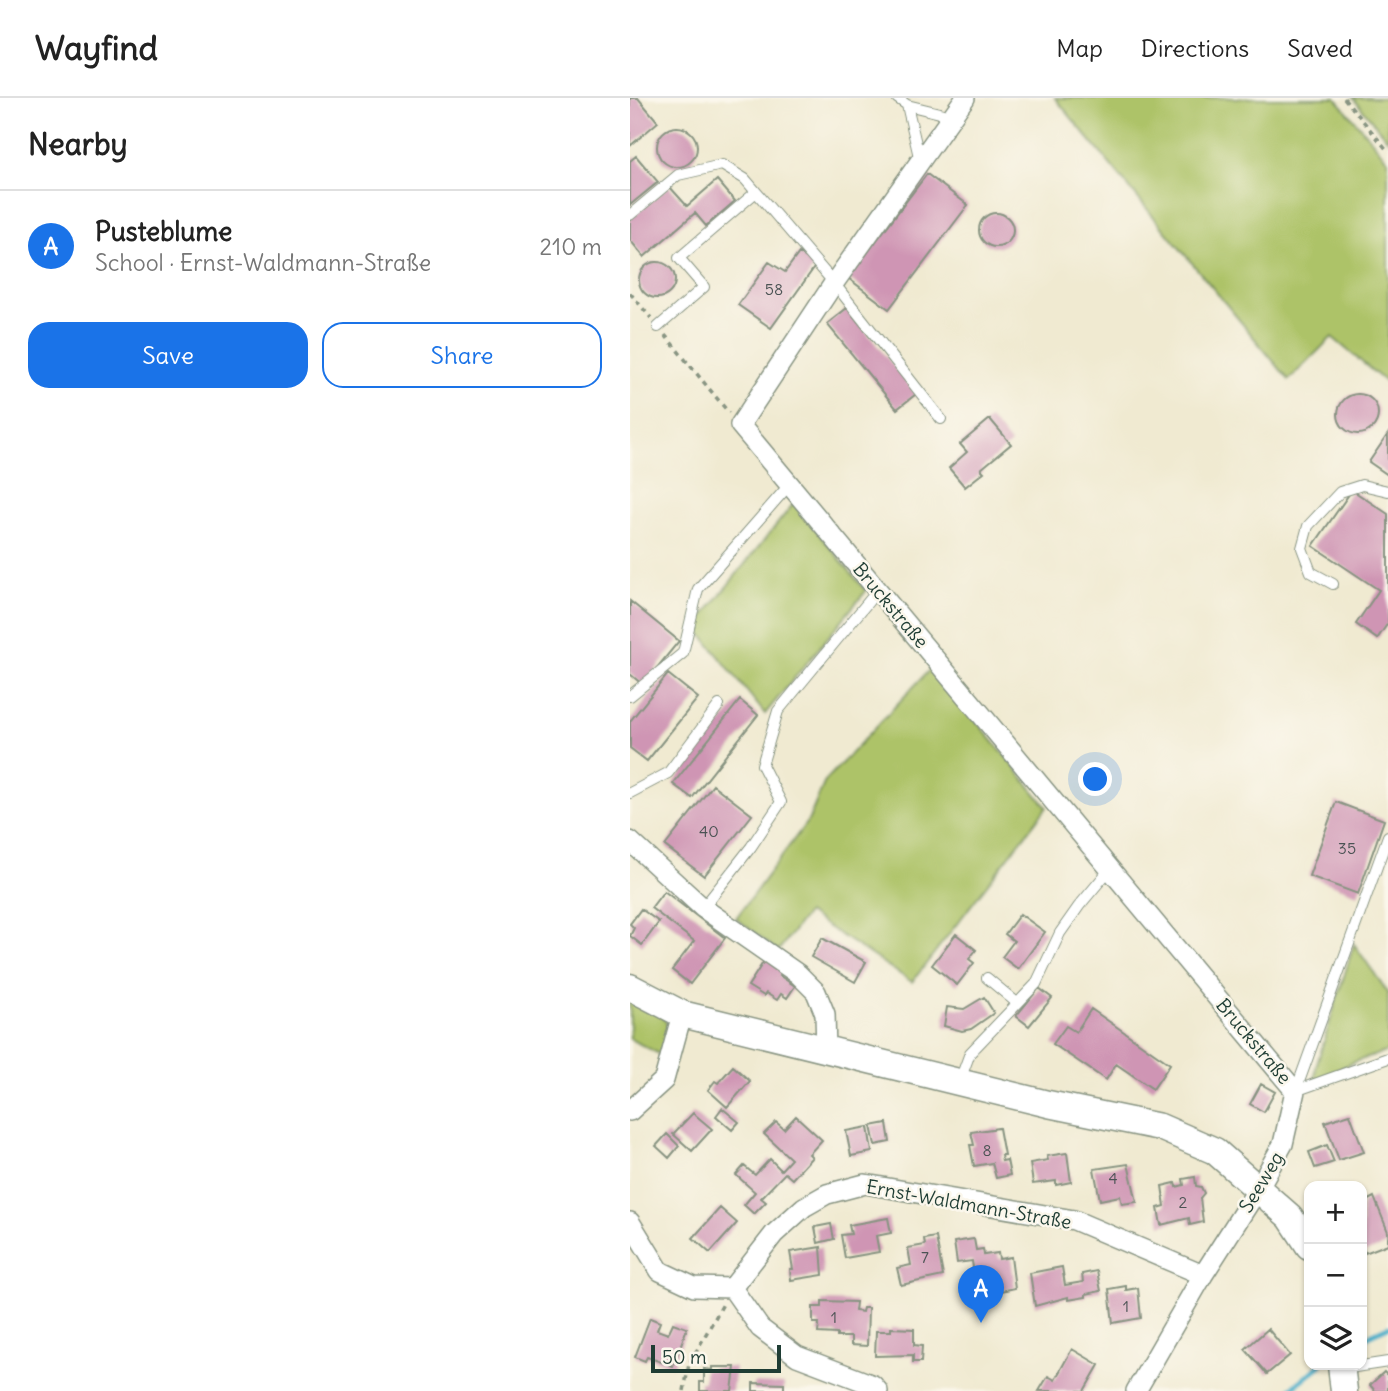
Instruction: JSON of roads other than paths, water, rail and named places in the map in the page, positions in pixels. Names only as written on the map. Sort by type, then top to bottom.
[{"type":"street","points":[[834,283],[965,98]]},
{"type":"street","name":"Bruckstraße","points":[[834,283],[740,425],[1295,1091]]},
{"type":"street","points":[[630,841],[703,908],[798,974],[816,992],[825,1014],[826,1050]]},
{"type":"street","points":[[630,987],[682,1014],[1048,1104],[1160,1127],[1216,1151],[1290,1217],[1308,1244]]},
{"type":"street","points":[[630,1111],[663,1080],[682,1014]]},
{"type":"street","name":"Seeweg","points":[[1136,1391],[1283,1144],[1295,1091]]},
{"type":"street","name":"Ernst-Waldmann-Straße","points":[[732,1288],[774,1234],[804,1207],[827,1194],[865,1184],[1073,1220],[1203,1275]]},
{"type":"street","points":[[630,1222],[660,1271],[694,1287],[732,1288],[760,1328],[797,1356],[873,1385],[878,1391]]},
{"type":"lane","points":[[897,98],[907,106],[951,116]]},
{"type":"lane","points":[[907,106],[920,161]]},
{"type":"lane","points":[[630,215],[678,175],[722,165],[745,179],[834,283],[941,419]]},
{"type":"lane","points":[[659,327],[704,287],[679,258],[755,192]]},
{"type":"lane","points":[[630,696],[683,653],[698,589],[790,484]]},
{"type":"lane","points":[[1333,584],[1311,572],[1302,548],[1308,526],[1340,492],[1362,485],[1388,491]]},
{"type":"lane","points":[[703,908],[751,847],[781,802],[762,765],[778,711],[878,590]]},
{"type":"lane","points":[[630,793],[668,773],[719,705]]},
{"type":"lane","name":"Seeweg","points":[[1295,1091],[1388,836]]},
{"type":"lane","points":[[960,1082],[970,1053],[1035,984],[1060,933],[1110,869]]},
{"type":"lane","points":[[987,978],[1017,1003]]},
{"type":"lane","points":[[1295,1091],[1388,1058]]},
{"type":"lane","points":[[1342,1375],[1388,1362]]},
{"type":"waterway","points":[[1367,1337],[1388,1327]]},
{"type":"waterway","points":[[1288,1391],[1315,1370]]},
{"type":"place","name":"Pusteblume","points":[[981,1323]]}]
